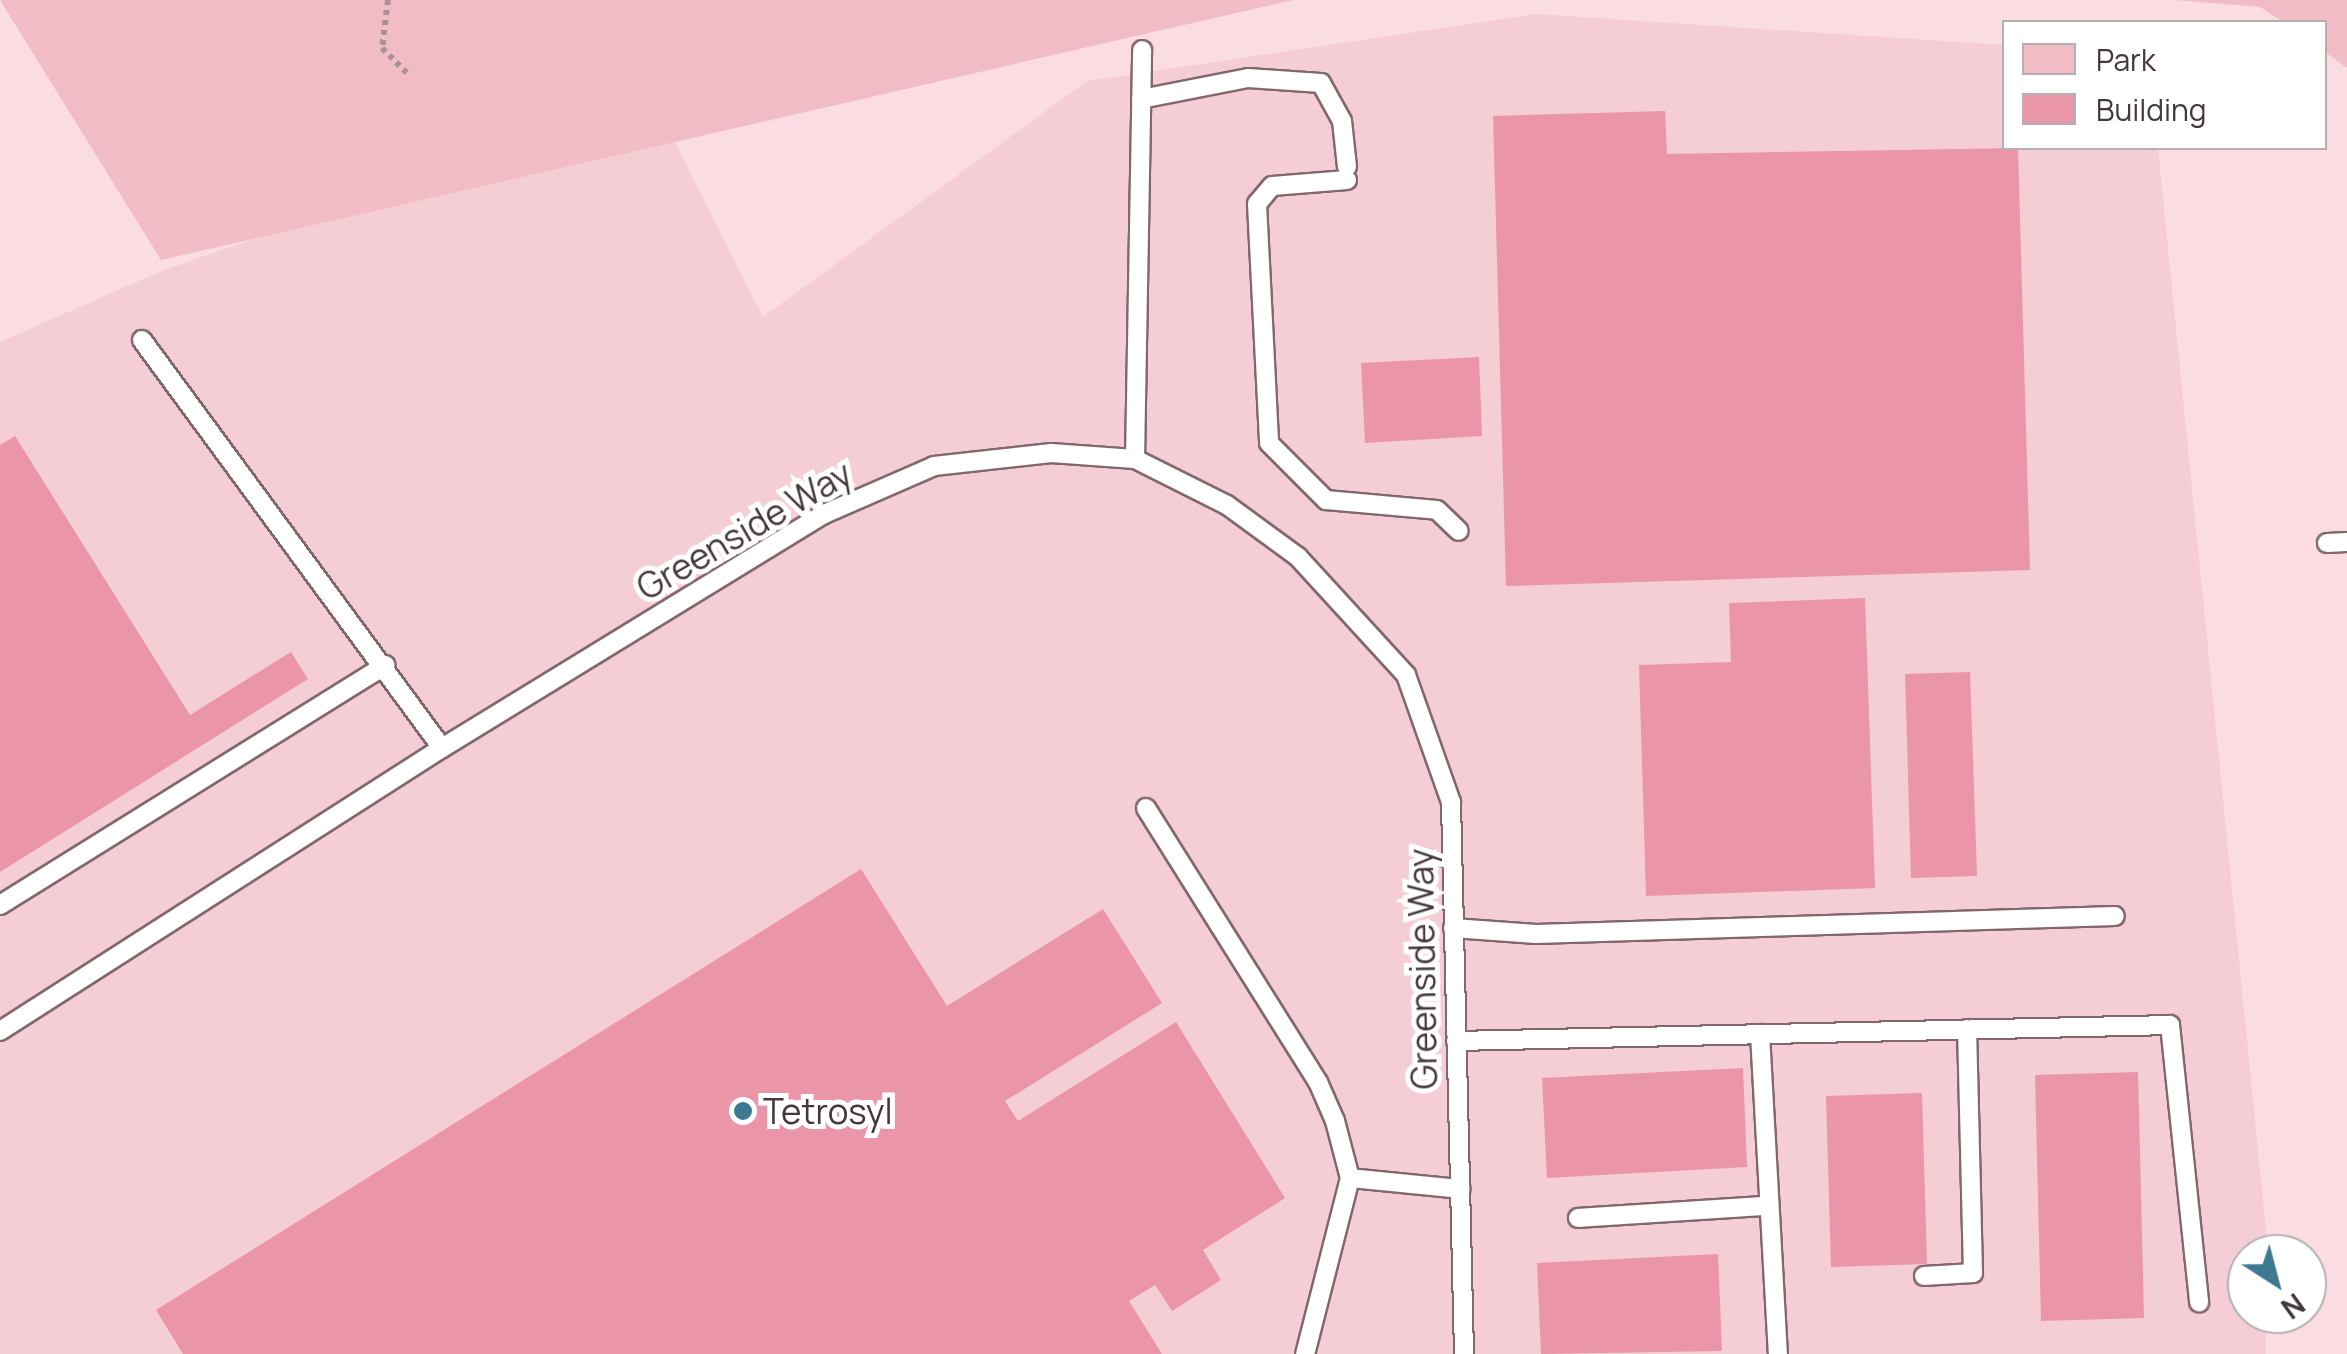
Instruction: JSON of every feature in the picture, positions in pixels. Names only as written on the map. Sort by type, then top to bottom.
[{"type":"lane","points":[[1135,459],[1142,50]]},
{"type":"lane","points":[[1141,99],[1248,78],[1321,82],[1342,122],[1347,173],[1272,186],[1257,204],[1269,443],[1326,500],[1437,510],[1459,531]]},
{"type":"lane","points":[[142,340],[385,665],[442,748]]},
{"type":"lane","name":"Greenside Way","points":[[0,1031],[442,748],[822,515],[934,466],[1051,453],[1135,459],[1227,505],[1298,557],[1406,675],[1450,802],[1464,1354]]},
{"type":"lane","points":[[2327,543],[2347,542]]},
{"type":"lane","points":[[0,905],[385,665]]},
{"type":"lane","points":[[1146,808],[1318,1082],[1350,1178],[1304,1354]]},
{"type":"lane","points":[[1453,928],[1552,934],[2115,916]]},
{"type":"lane","points":[[1456,1041],[2170,1025],[2199,1302]]},
{"type":"lane","points":[[1924,1276],[1973,1273],[1968,1030]]},
{"type":"lane","points":[[1760,1034],[1766,1206],[1778,1354]]},
{"type":"lane","points":[[1350,1178],[1460,1189]]},
{"type":"lane","points":[[1578,1218],[1766,1206]]},
{"type":"path","points":[[388,0],[382,48],[409,75]]},
{"type":"shaded area","points":[[1536,14],[2002,45],[2002,150],[2158,150],[2267,1234],[2227,1234],[2227,1334],[2266,1334],[2266,1354],[0,1354],[0,342],[164,270],[654,101],[763,317],[1087,81]]},
{"type":"green space","points":[[0,0],[1293,0],[161,260]]},
{"type":"green space","points":[[2175,0],[2347,0],[2347,68],[2327,53],[2327,20],[2280,20],[2260,7]]},
{"type":"building","points":[[1665,111],[1667,154],[2018,150],[2030,570],[1506,586],[1493,116]]},
{"type":"building","points":[[1479,357],[1482,436],[1365,443],[1361,363]]},
{"type":"building","points":[[15,436],[190,715],[291,652],[308,679],[0,872],[0,445]]},
{"type":"building","points":[[1865,598],[1875,888],[1646,896],[1639,665],[1731,662],[1729,603]]},
{"type":"building","points":[[1970,672],[1977,876],[1911,878],[1905,674]]},
{"type":"building","name":"Tetrosyl","points":[[861,869],[947,1006],[1103,909],[1162,1003],[1005,1101],[1018,1121],[1176,1022],[1285,1198],[1203,1250],[1221,1280],[1172,1311],[1155,1285],[1129,1301],[1162,1354],[183,1354],[156,1310]]},
{"type":"building","points":[[1743,1068],[1747,1167],[1547,1178],[1542,1078]]},
{"type":"building","points":[[2138,1072],[2144,1318],[2041,1321],[2035,1075]]},
{"type":"building","points":[[1922,1093],[1927,1264],[1831,1267],[1826,1096]]},
{"type":"building","points":[[1718,1254],[1722,1351],[1541,1354],[1537,1263]]},
{"type":"place","name":"Tetrosyl","points":[[743,1111]]}]
